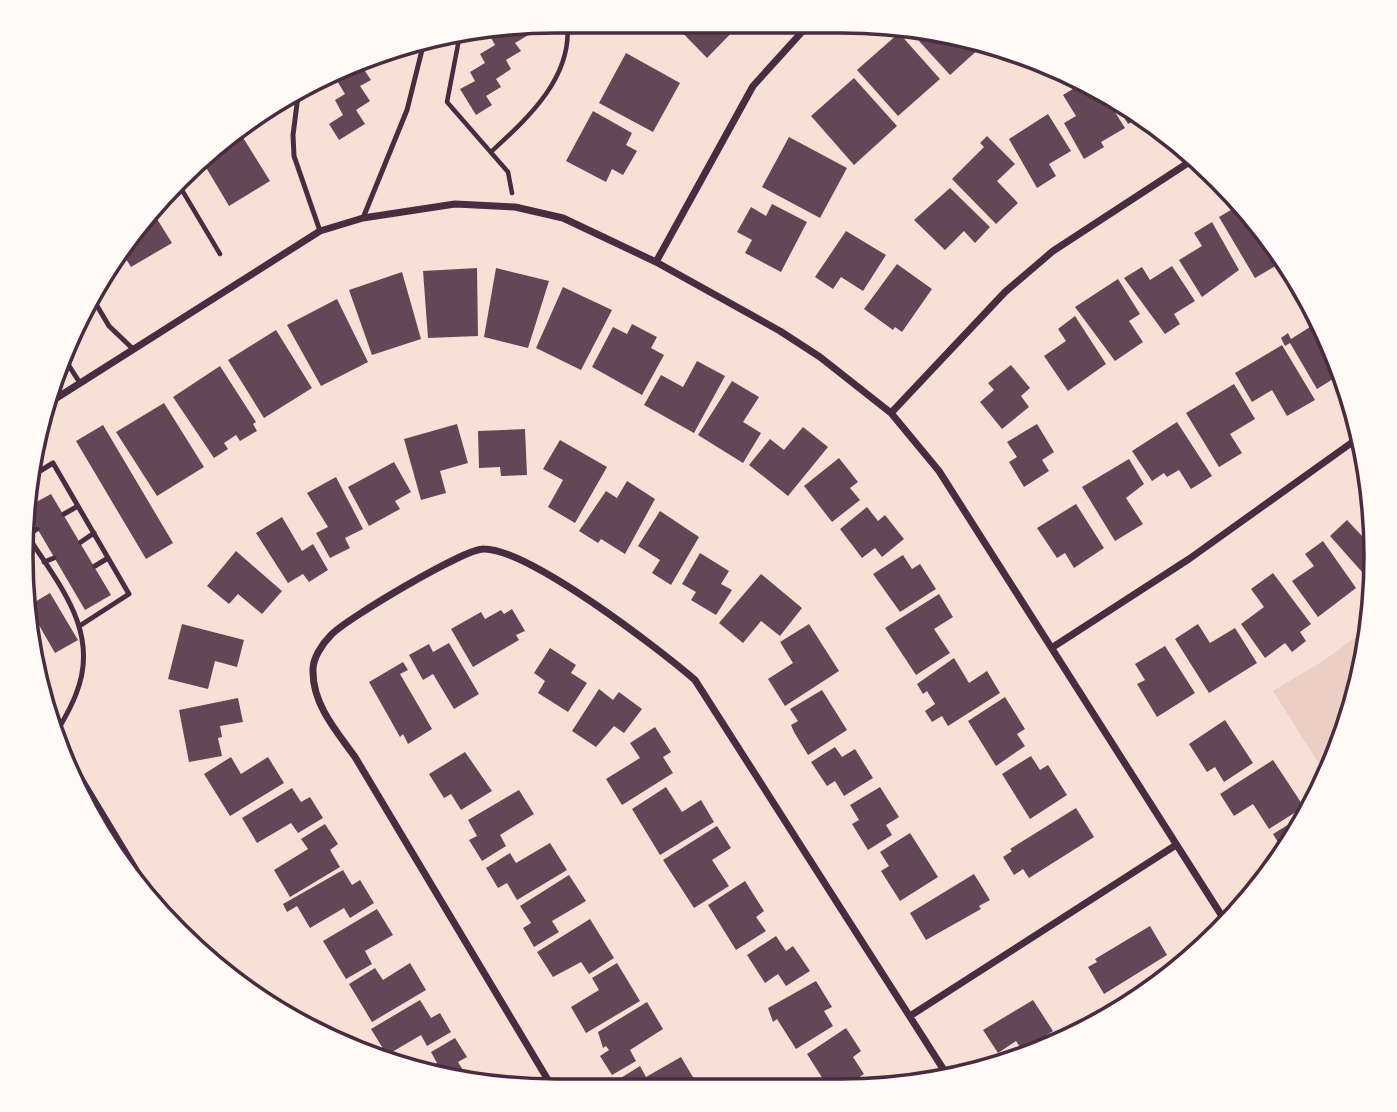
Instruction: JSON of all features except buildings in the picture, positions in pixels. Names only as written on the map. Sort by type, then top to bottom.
[{"type":"street","points":[[656,262],[753,86],[801,33]]},
{"type":"street","points":[[891,413],[1005,292],[1053,251],[1186,163]]},
{"type":"street","points":[[58,397],[320,231],[363,218],[455,204],[515,207],[563,218],[656,262],[780,331],[820,356],[891,413],[939,471],[1221,915]]},
{"type":"street","points":[[1053,647],[1189,559],[1351,443]]},
{"type":"street","points":[[547,1079],[355,757],[327,718],[320,705],[313,672],[316,656],[332,634],[448,560],[482,548],[526,561],[654,644],[695,680],[943,1069]]},
{"type":"street","points":[[910,1016],[1176,845]]},
{"type":"lane","points":[[363,218],[407,110],[422,51]]},
{"type":"lane","points":[[297,102],[293,135],[294,156],[320,231]]},
{"type":"lane","points":[[97,306],[109,326],[133,349]]},
{"type":"lane","points":[[69,366],[80,383]]},
{"type":"lane","points":[[41,471],[53,463],[129,594],[81,625]]},
{"type":"lane","points":[[64,514],[78,506]]},
{"type":"lane","points":[[81,542],[94,533]]},
{"type":"lane","points":[[33,545],[81,625],[85,653],[77,693],[61,724]]},
{"type":"lane","points":[[44,562],[54,558]]},
{"type":"lane","points":[[95,566],[108,558]]},
{"type":"lane","points":[[59,587],[68,582]]},
{"type":"path","points":[[492,151],[544,100],[563,60],[568,33]]},
{"type":"path","points":[[458,42],[447,102],[508,172],[515,207]]},
{"type":"path","points":[[182,190],[220,254]]},
{"type":"shaded area","points":[[1357,636],[1346,691],[1320,765],[1273,691],[1323,661]]}]
